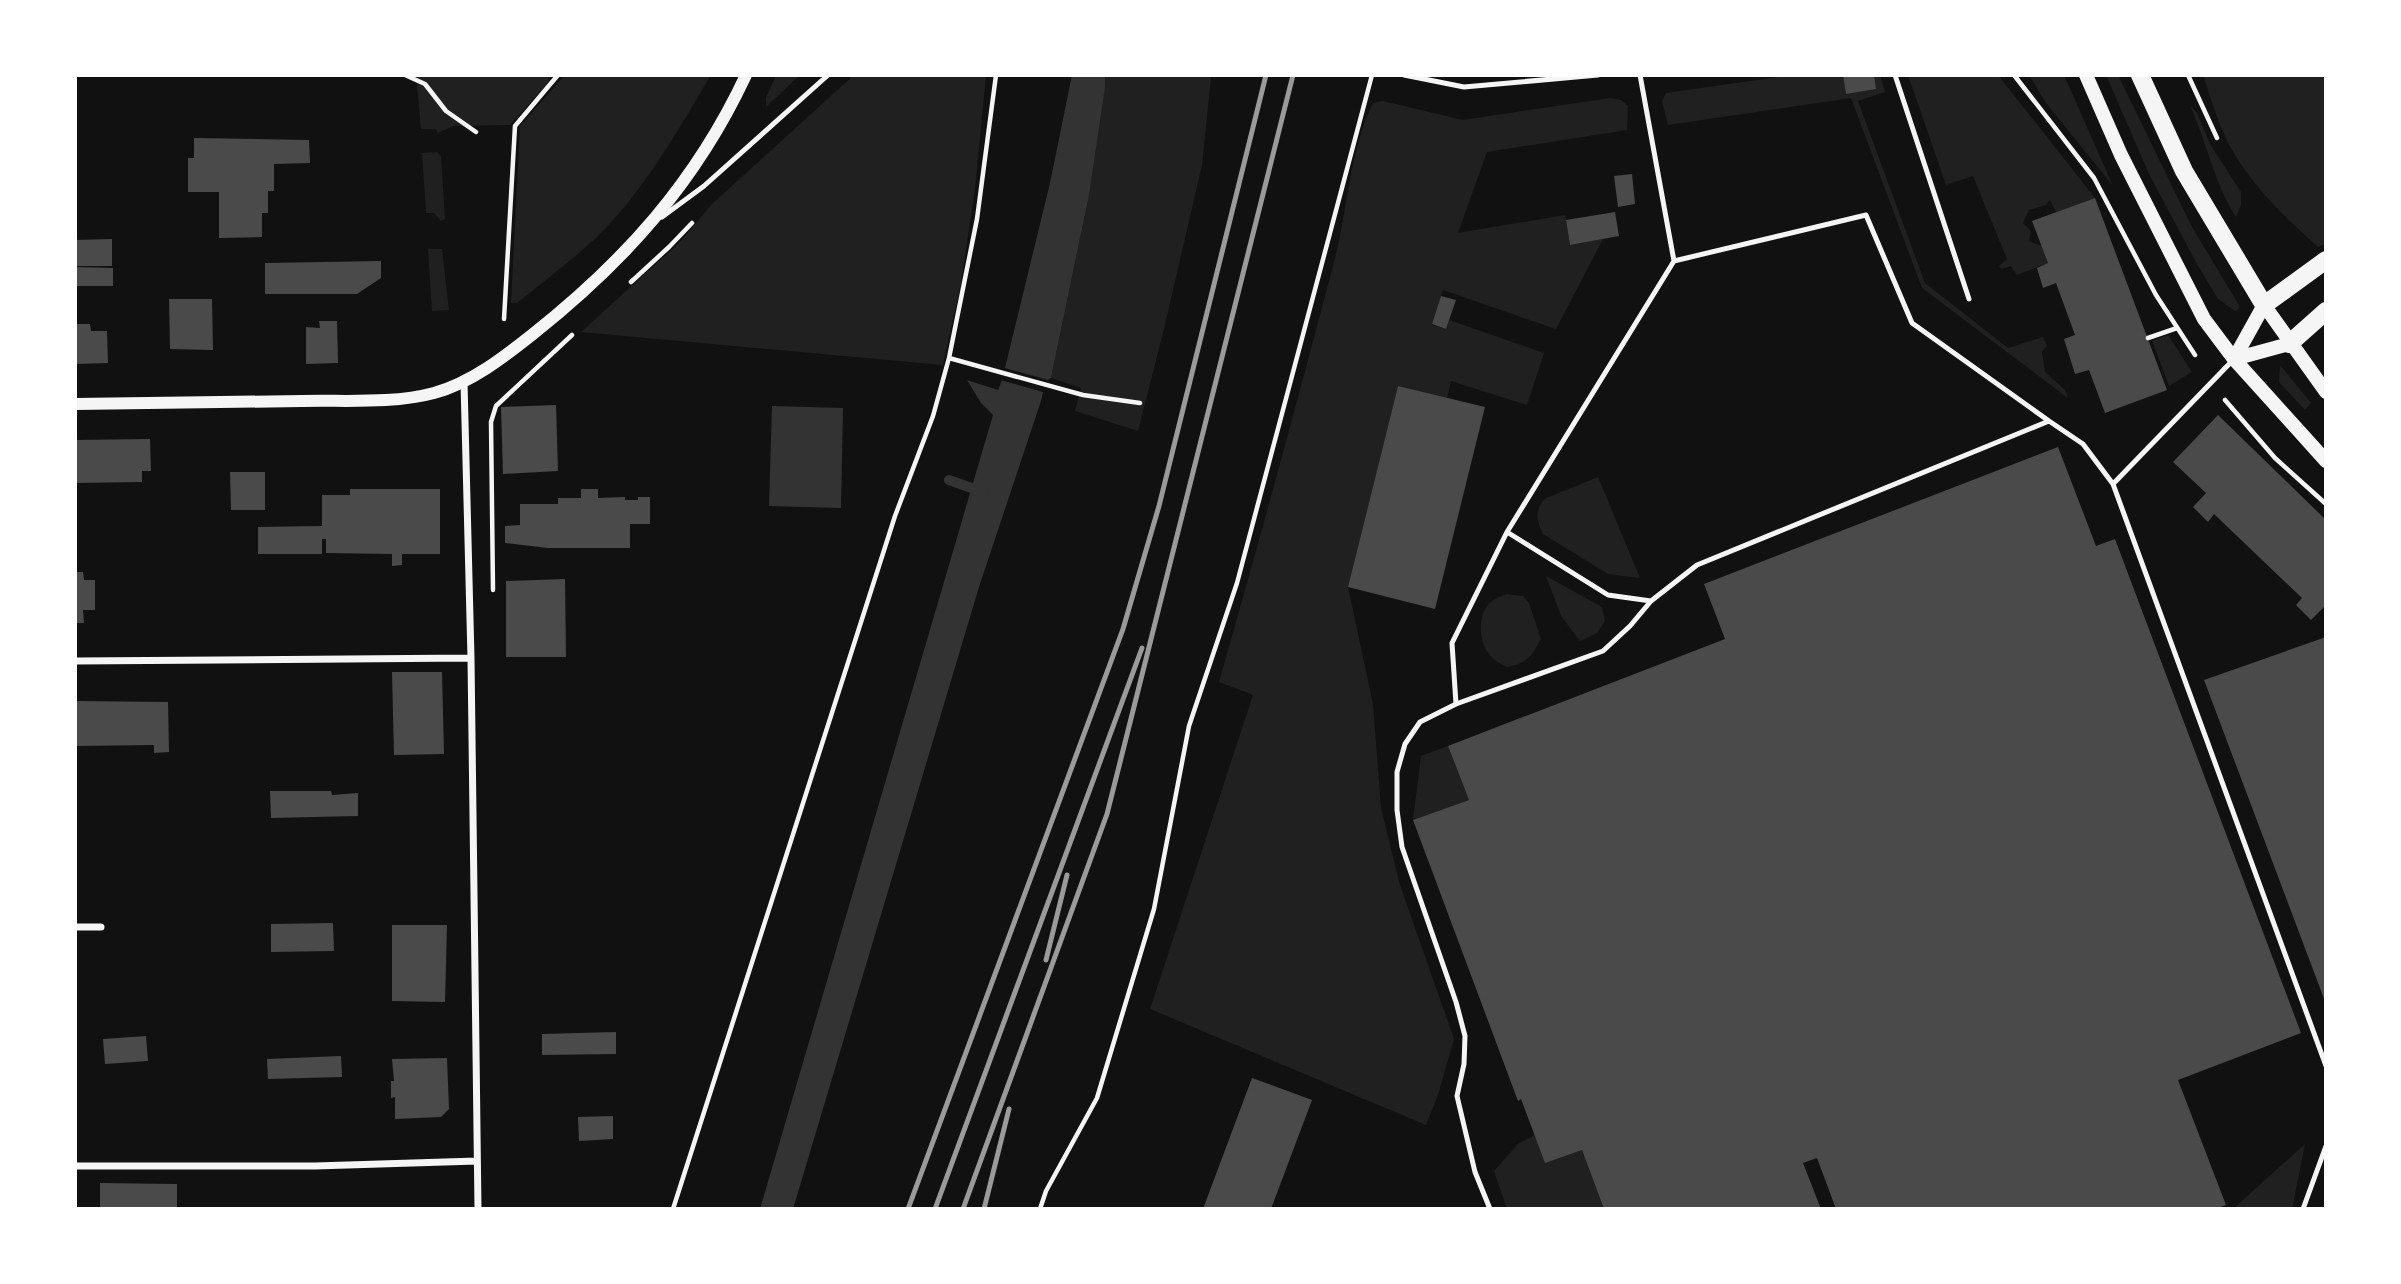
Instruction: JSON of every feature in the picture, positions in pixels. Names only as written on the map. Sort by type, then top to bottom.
[{"type":"main road","points":[[2086,75],[2121,155],[2204,319],[2234,359],[2326,461]]},
{"type":"main road","points":[[2140,75],[2184,172],[2289,344],[2326,392]]},
{"type":"main road","points":[[2234,359],[2264,305],[2326,260]]},
{"type":"main road","points":[[2234,359],[2289,344],[2326,311]]},
{"type":"street","points":[[75,404],[375,400],[435,393],[464,381],[518,346],[560,313],[621,258],[688,176],[717,131],[746,75]]},
{"type":"street","points":[[464,381],[471,658],[478,1209]]},
{"type":"street","points":[[75,661],[471,658]]},
{"type":"street","points":[[75,927],[101,927]]},
{"type":"street","points":[[75,1166],[315,1166],[477,1161]]},
{"type":"lane","points":[[648,227],[704,186],[828,75]]},
{"type":"lane","points":[[1405,75],[1464,87],[1598,75]]},
{"type":"lane","points":[[1456,704],[1452,643],[1507,532],[1674,261],[1640,75]]},
{"type":"lane","points":[[1895,75],[1969,299]]},
{"type":"lane","points":[[1674,261],[1866,215],[1912,323],[2083,444],[2113,484],[2326,1066]]},
{"type":"lane","points":[[2113,484],[2234,359]]},
{"type":"lane","points":[[1490,1209],[1475,1172],[1457,1096],[1464,1064],[1465,1036],[1402,847],[1397,810],[1397,772],[1405,744],[1420,722],[1456,704],[1603,651],[1630,626],[1651,601],[1697,565],[2049,421]]},
{"type":"lane","points":[[1507,532],[1608,594],[1651,601]]},
{"type":"lane","points":[[2302,1209],[2326,1146]]},
{"type":"path","points":[[405,75],[425,84],[446,111],[476,132]]},
{"type":"path","points":[[504,319],[514,126],[558,75]]},
{"type":"path","points":[[673,1209],[895,516],[933,416],[949,358],[977,219],[996,75]]},
{"type":"path","points":[[1040,1209],[1046,1191],[1097,1098],[1154,909],[1189,726],[1237,583],[1372,75]]},
{"type":"path","points":[[2014,75],[2094,178],[2156,295],[2195,355]]},
{"type":"path","points":[[2188,75],[2217,138]]},
{"type":"path","points":[[630,283],[694,220]]},
{"type":"path","points":[[493,601],[491,422],[496,406],[581,327]]},
{"type":"path","points":[[2148,338],[2177,328]]},
{"type":"path","points":[[949,358],[1083,395],[1140,403]]},
{"type":"path","points":[[2225,400],[2275,458],[2326,504]]},
{"type":"shaded area","points":[[416,75],[548,75],[549,82],[510,125],[453,126],[438,133],[436,129],[421,129]]},
{"type":"shaded area","points":[[565,75],[711,75],[645,181],[613,220],[567,263],[517,303],[511,303],[520,126]]},
{"type":"shaded area","points":[[776,75],[800,75],[766,107],[766,98]]},
{"type":"shaded area","points":[[854,75],[986,75],[975,189],[961,283],[943,365],[581,332],[679,243],[712,204]]},
{"type":"shaded area","points":[[1072,75],[1105,75],[1105,87],[1089,195],[1051,378],[1048,380],[1005,368],[1050,183]]},
{"type":"shaded area","points":[[1105,75],[1203,75],[1211,78],[1202,165],[1138,431],[1075,411],[1081,388],[1051,378],[1089,195]]},
{"type":"shaded area","points":[[1793,75],[1843,75],[1846,93],[1874,75],[1880,75],[1885,92],[1858,101],[1925,283],[2008,348],[2043,337],[2047,346],[2042,352],[2045,372],[2065,390],[2068,398],[1922,288],[1851,98],[1668,125],[1662,101],[1666,93]]},
{"type":"shaded area","points":[[1908,75],[1998,75],[2095,198],[2056,212],[2050,200],[2046,205],[2029,210],[2023,223],[2031,231],[2029,241],[2042,246],[2048,263],[2017,275],[2011,266],[2001,269],[1999,266],[2007,259],[1973,176],[1946,185]]},
{"type":"shaded area","points":[[2029,75],[2064,75],[2113,186],[2046,103]]},
{"type":"shaded area","points":[[2106,75],[2118,75],[2191,225],[2240,307],[2237,310],[2218,299],[2197,264],[2149,174]]},
{"type":"shaded area","points":[[2203,75],[2326,75],[2326,244],[2318,247],[2253,181],[2225,136]]},
{"type":"shaded area","points":[[1610,98],[1621,100],[1628,106],[1627,130],[1487,152],[1458,233],[1565,215],[1570,245],[1603,239],[1556,329],[1443,290],[1432,325],[1446,329],[1449,320],[1544,353],[1527,405],[1451,381],[1447,398],[1398,386],[1348,587],[1373,704],[1381,808],[1400,885],[1454,1039],[1438,1095],[1426,1125],[1150,1009],[1253,695],[1219,682],[1334,262],[1359,141],[1373,103],[1383,101],[1463,120]]},
{"type":"shaded area","points":[[2190,106],[2197,113],[2210,144],[2241,192],[2241,205],[2236,217],[2222,190]]},
{"type":"shaded area","points":[[437,152],[441,156],[445,219],[441,221],[434,213],[426,213],[422,153]]},
{"type":"shaded area","points":[[428,249],[442,249],[449,310],[432,311]]},
{"type":"shaded area","points":[[2168,335],[2192,372],[2169,386],[2152,341]]},
{"type":"shaded area","points":[[2280,365],[2311,403],[2305,410],[2279,382]]},
{"type":"shaded area","points":[[967,380],[998,389],[1001,380],[1044,392],[979,587],[793,1209],[760,1209],[993,415],[981,403]]},
{"type":"shaded area","points":[[772,406],[843,408],[841,508],[769,506]]},
{"type":"shaded area","points":[[1598,477],[1640,578],[1608,574],[1543,534],[1538,519],[1542,502]]},
{"type":"shaded area","points":[[1546,576],[1602,607],[1605,621],[1597,633],[1580,641],[1561,616]]},
{"type":"shaded area","points":[[1506,594],[1523,596],[1529,603],[1541,639],[1528,658],[1507,667],[1489,654],[1483,643],[1481,630],[1482,617],[1487,606]]},
{"type":"shaded area","points":[[1448,746],[1469,800],[1413,820],[1421,756]]},
{"type":"shaded area","points":[[1535,1135],[1582,1150],[1604,1209],[1507,1209],[1494,1171],[1518,1144]]},
{"type":"shaded area","points":[[2305,1144],[2292,1209],[2233,1209]]},
{"type":"pier","points":[[968,377],[996,385],[998,378],[1002,377],[1045,389],[1045,403],[1041,402],[1043,392],[1002,380],[998,390],[967,380]]},
{"type":"building","points":[[1843,75],[1874,75],[1876,89],[1846,94]]},
{"type":"building","points":[[194,138],[309,140],[310,163],[274,164],[274,191],[268,191],[268,213],[262,213],[262,237],[219,238],[219,192],[188,192],[188,158],[194,158]]},
{"type":"building","points":[[1632,174],[1635,204],[1618,207],[1614,176]]},
{"type":"building","points":[[2095,198],[2167,390],[2105,413],[2089,370],[2075,374],[2064,339],[2075,335],[2056,283],[2043,288],[2037,268],[2048,263],[2032,221]]},
{"type":"building","points":[[1615,212],[1619,236],[1570,245],[1566,220]]},
{"type":"building","points":[[112,239],[112,266],[75,266],[75,240]]},
{"type":"building","points":[[381,261],[381,278],[357,294],[265,294],[265,263]]},
{"type":"building","points":[[75,267],[113,268],[113,286],[75,286]]},
{"type":"building","points":[[1441,296],[1456,300],[1446,329],[1432,324]]},
{"type":"building","points":[[169,299],[212,299],[213,350],[170,349]]},
{"type":"building","points":[[319,321],[337,321],[338,363],[306,364],[306,327],[320,328]]},
{"type":"building","points":[[75,324],[90,324],[91,331],[107,331],[108,363],[75,364]]},
{"type":"building","points":[[1398,386],[1485,407],[1435,609],[1348,587]]},
{"type":"building","points":[[556,405],[558,471],[503,474],[501,407]]},
{"type":"building","points":[[2218,415],[2326,520],[2326,605],[2311,620],[2296,605],[2302,598],[2214,514],[2208,522],[2193,507],[2206,493],[2173,462]]},
{"type":"building","points":[[150,439],[151,471],[142,471],[142,482],[75,483],[75,440]]},
{"type":"building","points":[[2058,447],[2096,546],[2115,539],[2301,1033],[2178,1080],[2226,1205],[2215,1209],[1836,1209],[1817,1158],[1803,1163],[1821,1209],[1604,1209],[1582,1150],[1545,1163],[1521,1099],[1518,1101],[1413,820],[1469,800],[1448,746],[1725,639],[1704,584]]},
{"type":"building","points":[[230,472],[265,472],[265,510],[231,510]]},
{"type":"building","points":[[350,489],[440,489],[440,554],[402,554],[402,565],[392,566],[392,554],[326,553],[326,539],[322,539],[322,554],[258,554],[258,527],[322,526],[322,495],[350,495]]},
{"type":"building","points":[[581,489],[598,489],[598,498],[625,497],[625,500],[638,500],[638,497],[650,497],[650,524],[630,524],[630,548],[548,548],[505,543],[505,526],[520,525],[520,504],[558,504],[558,498],[581,498]]},
{"type":"building","points":[[75,572],[83,572],[84,580],[95,580],[95,610],[83,610],[84,623],[75,623]]},
{"type":"building","points":[[565,579],[566,657],[506,657],[506,581]]},
{"type":"building","points":[[2326,637],[2326,1004],[2204,680]]},
{"type":"building","points":[[392,672],[442,672],[444,754],[394,755]]},
{"type":"building","points":[[75,701],[168,702],[169,752],[154,753],[154,745],[76,746]]},
{"type":"building","points":[[270,791],[331,791],[332,795],[358,793],[358,816],[271,818]]},
{"type":"building","points":[[333,923],[334,951],[271,952],[271,924]]},
{"type":"building","points":[[392,925],[447,925],[445,1002],[392,1001]]},
{"type":"building","points":[[616,1032],[616,1054],[542,1055],[542,1034]]},
{"type":"building","points":[[146,1036],[148,1061],[105,1064],[103,1039]]},
{"type":"building","points":[[341,1056],[342,1077],[268,1079],[267,1059]]},
{"type":"building","points":[[447,1058],[449,1109],[441,1117],[395,1119],[395,1097],[391,1098],[391,1081],[394,1081],[392,1059]]},
{"type":"building","points":[[1252,1078],[1312,1100],[1271,1209],[1203,1209]]},
{"type":"building","points":[[613,1116],[613,1139],[579,1141],[578,1117]]},
{"type":"building","points":[[100,1183],[177,1184],[177,1209],[100,1209]]},
{"type":"waterway","points":[[949,480],[983,492]]},
{"type":"railway","points":[[908,1209],[1123,629],[1159,506],[1266,75]]},
{"type":"railway","points":[[963,1209],[1107,814],[1293,75]]},
{"type":"railway","points":[[935,1209],[1142,648]]},
{"type":"railway","points":[[1046,960],[1067,875]]},
{"type":"railway","points":[[984,1209],[1009,1109]]}]
